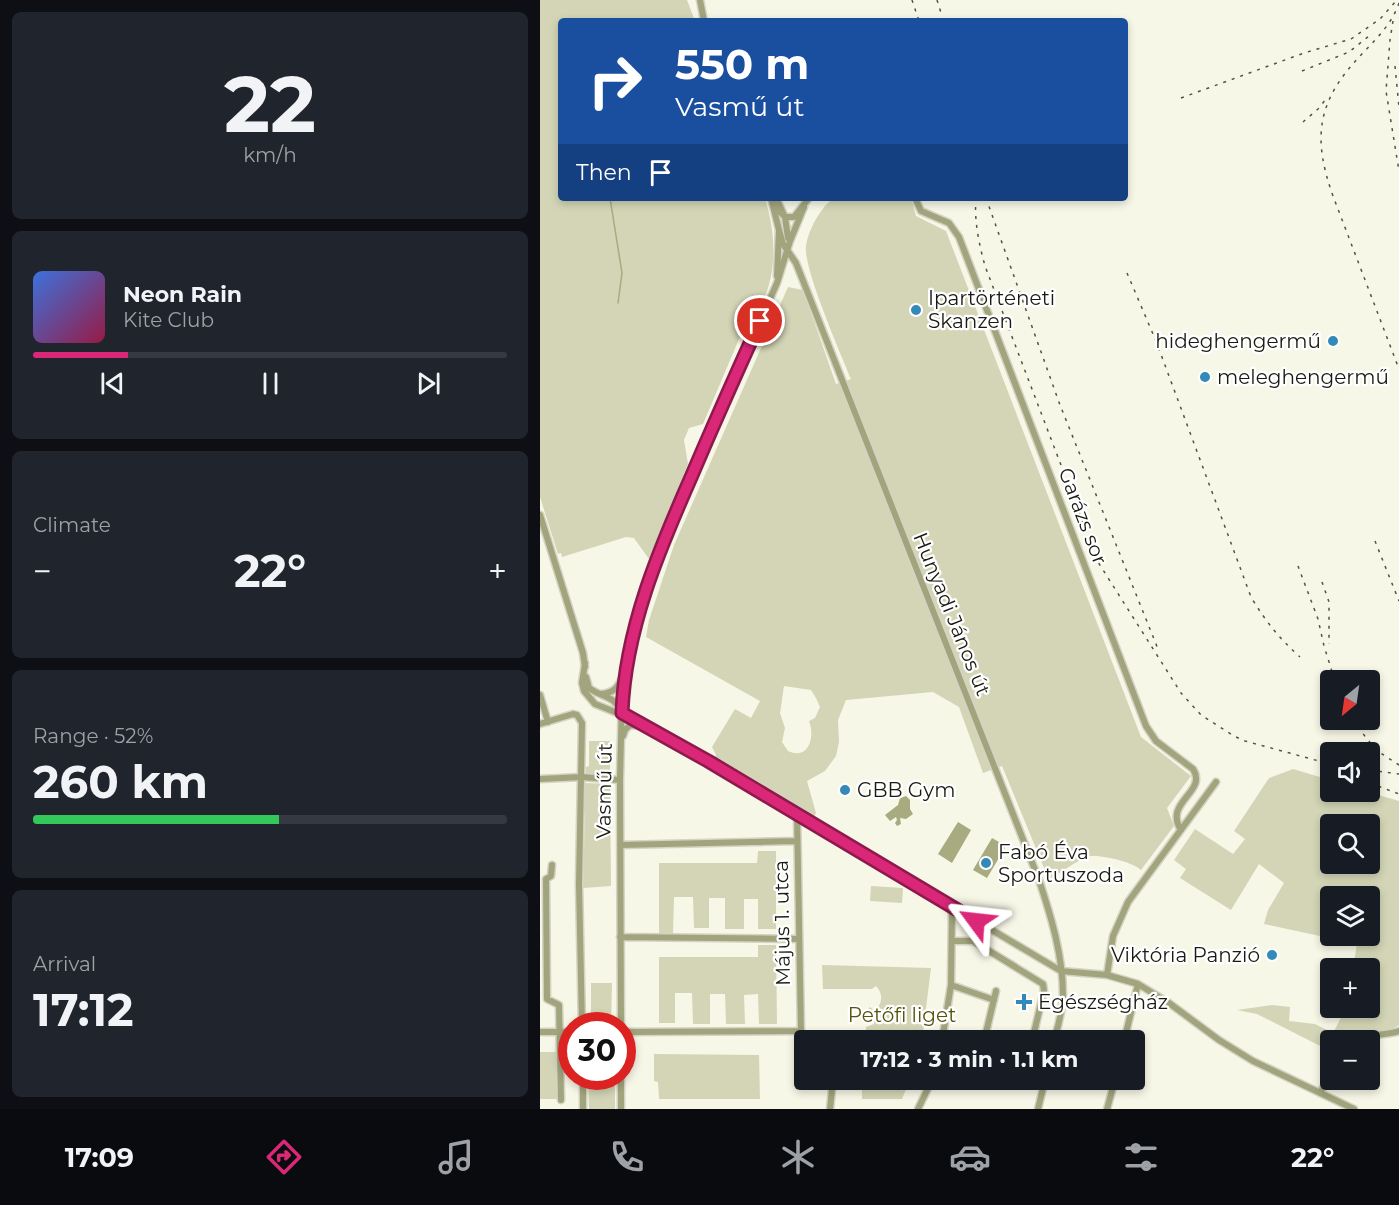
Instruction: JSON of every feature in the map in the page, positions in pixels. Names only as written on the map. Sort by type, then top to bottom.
[{"type":"street","points":[[700,0],[703,18]]},
{"type":"street","points":[[772,201],[777,210],[785,217],[794,217],[804,207]]},
{"type":"street","points":[[772,201],[783,244],[788,251]]},
{"type":"street","points":[[777,201],[785,217],[788,251]]},
{"type":"street","points":[[771,297],[790,241],[807,201]]},
{"type":"street","name":"Garázs sor","points":[[916,201],[921,212],[949,223],[959,237],[1146,726],[1156,741],[1193,769],[1197,776],[1196,784],[1176,811],[1177,824],[1181,830]]},
{"type":"street","points":[[771,297],[778,269],[779,230]]},
{"type":"street","name":"Hunyadi János út","points":[[788,251],[800,272],[1028,848],[1049,911],[1061,970],[1063,997],[1056,1030]]},
{"type":"street","points":[[777,283],[789,269],[800,272]]},
{"type":"street","name":"Vasmű út","points":[[621,1012],[620,780],[622,713],[629,654],[640,607],[661,546],[771,297]]},
{"type":"street","points":[[540,515],[585,663],[587,684],[592,690],[618,704],[622,713]]},
{"type":"street","points":[[601,694],[607,694],[617,688],[629,654]]},
{"type":"street","points":[[585,663],[582,683],[584,692],[590,700],[601,707],[622,713],[648,727],[1061,970],[1107,975],[1138,984],[1253,1061],[1354,1109]]},
{"type":"street","points":[[540,695],[548,722],[540,724]]},
{"type":"street","name":"Vasmű út","points":[[548,722],[569,714],[577,715],[582,723],[579,887],[582,1012]]},
{"type":"street","points":[[621,743],[625,730],[630,725],[648,727]]},
{"type":"street","points":[[540,778],[582,777],[620,780]]},
{"type":"street","points":[[1107,975],[1113,936],[1128,902],[1216,782]]},
{"type":"street","name":"Május 1. utca","points":[[636,1032],[801,1031],[797,815]]},
{"type":"street","points":[[620,845],[796,841]]},
{"type":"street","points":[[552,865],[551,876],[546,879],[547,999],[559,1005],[559,1012]]},
{"type":"street","points":[[944,1030],[951,985],[952,907]]},
{"type":"street","points":[[620,937],[799,939]]},
{"type":"street","points":[[952,941],[973,941],[1043,984],[1044,991],[1035,1030]]},
{"type":"street","points":[[1127,1030],[1138,984]]},
{"type":"street","points":[[951,985],[994,1000]]},
{"type":"street","points":[[987,1030],[996,991]]},
{"type":"street","points":[[1380,1035],[1399,1031]]},
{"type":"street","points":[[540,1032],[558,1032]]},
{"type":"street","points":[[561,1090],[561,1100]]},
{"type":"street","points":[[583,1090],[583,1109]]},
{"type":"street","points":[[621,1090],[621,1109]]},
{"type":"street","points":[[830,1109],[832,1090]]},
{"type":"street","points":[[918,1109],[927,1090]]},
{"type":"street","points":[[1038,1109],[1043,1090]]},
{"type":"street","points":[[1107,1109],[1112,1090]]},
{"type":"green space","points":[[540,0],[687,0],[694,18],[558,18],[558,201],[766,201],[773,239],[772,267],[766,295],[755,316],[745,325],[703,424],[689,428],[684,440],[688,464],[649,559],[634,538],[626,537],[562,557],[561,553],[558,554],[540,497]]},
{"type":"green space","points":[[830,201],[912,201],[916,216],[946,231],[1141,737],[1191,776],[1167,808],[1174,826],[1141,870],[1132,864],[1118,860],[1091,856],[1076,862],[1049,880],[1002,766],[983,773],[959,707],[933,692],[846,700],[838,720],[839,742],[836,756],[825,771],[807,781],[816,813],[812,821],[714,762],[716,755],[712,747],[735,709],[751,718],[760,701],[646,637],[649,620],[674,545],[788,287],[803,290],[836,384],[851,379],[810,273],[807,257],[806,246],[809,233],[820,213]],"holes":[[[784,686],[811,690],[820,707],[815,718],[809,721],[811,727],[809,745],[801,752],[788,751],[782,742],[785,728],[780,713]]]},
{"type":"green space","points":[[589,741],[610,741],[610,775],[586,775],[586,767],[589,766]]},
{"type":"green space","points":[[1293,769],[1320,777],[1320,802],[1380,802],[1380,795],[1399,801],[1399,1025],[1382,1035],[1380,1035],[1380,1030],[1335,1030],[1341,1018],[1380,1018],[1380,958],[1355,958],[1357,946],[1380,946],[1380,886],[1320,886],[1320,936],[1264,924],[1268,910],[1284,883],[1259,864],[1231,910],[1180,878],[1186,869],[1174,860],[1195,829],[1233,854],[1245,839],[1234,831],[1269,778]]},
{"type":"green space","points":[[584,783],[610,784],[611,886],[583,888]]},
{"type":"green space","points":[[758,851],[776,851],[776,929],[758,929],[758,899],[744,899],[744,929],[725,929],[725,898],[709,898],[709,928],[694,928],[693,897],[674,897],[673,934],[659,934],[659,863],[757,863]]},
{"type":"green space","points":[[871,886],[903,888],[902,903],[870,901]]},
{"type":"green space","points":[[758,945],[776,945],[777,1024],[759,1024],[758,994],[744,995],[745,1024],[726,1024],[725,994],[710,994],[710,1024],[693,1024],[692,993],[675,993],[675,1023],[659,1023],[659,957],[758,957]]},
{"type":"green space","name":"Petőfi liget","points":[[822,965],[931,968],[923,1030],[866,1030],[866,1027],[874,1024],[874,1014],[867,1010],[870,1007],[875,1011],[880,1005],[880,992],[876,986],[872,989],[823,989]]},
{"type":"green space","points":[[591,983],[612,983],[611,1012],[591,1012]]},
{"type":"green space","points":[[1272,1005],[1290,1007],[1289,1021],[1315,1024],[1327,1030],[1320,1030],[1320,1046],[1257,1014],[1237,1010]]},
{"type":"green space","points":[[540,1052],[557,1052],[557,1099],[540,1099]]},
{"type":"green space","points":[[654,1054],[759,1055],[760,1099],[659,1099],[658,1082],[654,1081]]},
{"type":"green space","points":[[588,1090],[615,1090],[615,1109],[589,1109]]},
{"type":"green space","points":[[862,1090],[906,1090],[902,1099],[862,1099]]},
{"type":"shaded area","points":[[906,796],[910,800],[910,809],[913,814],[906,819],[900,818],[901,824],[897,826],[896,817],[890,821],[885,815],[898,805],[900,798]]},
{"type":"shaded area","points":[[958,822],[971,830],[952,863],[938,854]]},
{"type":"shaded area","points":[[992,838],[1006,846],[987,878],[973,870]]},
{"type":"waterway","points":[[610,201],[622,273],[618,303]]},
{"type":"railway","points":[[912,0],[918,18]]},
{"type":"railway","points":[[937,0],[942,16]]},
{"type":"railway","points":[[1181,98],[1304,53],[1351,39],[1380,19],[1397,0]]},
{"type":"railway","points":[[1399,3],[1388,24],[1335,88],[1327,104],[1321,138],[1322,156],[1333,196],[1399,369]]},
{"type":"railway","points":[[1393,21],[1386,91],[1399,171]]},
{"type":"railway","points":[[1302,71],[1349,52],[1369,36]]},
{"type":"railway","points":[[1395,66],[1399,107]]},
{"type":"railway","points":[[1303,122],[1326,99]]},
{"type":"railway","points":[[976,201],[978,232],[985,266],[1098,562],[1181,693],[1201,715],[1245,741],[1320,761]]},
{"type":"railway","points":[[987,201],[1060,405],[1158,649]]},
{"type":"railway","points":[[1127,273],[1156,341],[1251,597],[1273,629],[1300,657]]},
{"type":"railway","points":[[1375,541],[1399,601]]},
{"type":"railway","points":[[1298,566],[1318,619],[1332,670]]},
{"type":"railway","points":[[1322,582],[1329,602],[1329,644]]},
{"type":"railway","points":[[1360,730],[1376,750],[1399,765]]},
{"type":"railway","points":[[1380,771],[1399,774]]},
{"type":"railway","points":[[1380,787],[1399,794]]},
{"type":"place","name":"Ipartörténeti Skanzen","points":[[916,310]]},
{"type":"place","name":"hideghengermű","points":[[1333,341]]},
{"type":"place","name":"meleghengermű","points":[[1205,377]]},
{"type":"place","name":"GBB Gym","points":[[845,790]]},
{"type":"place","name":"Fabó Éva Sportuszoda","points":[[986,863]]},
{"type":"place","name":"Viktória Panzió","points":[[1272,955]]},
{"type":"place","name":"Egészségház","points":[[1024,1002]]},
{"type":"route","points":[[760,321],[661,546],[634,631],[622,697],[622,713],[708,761],[976,921]]}]
